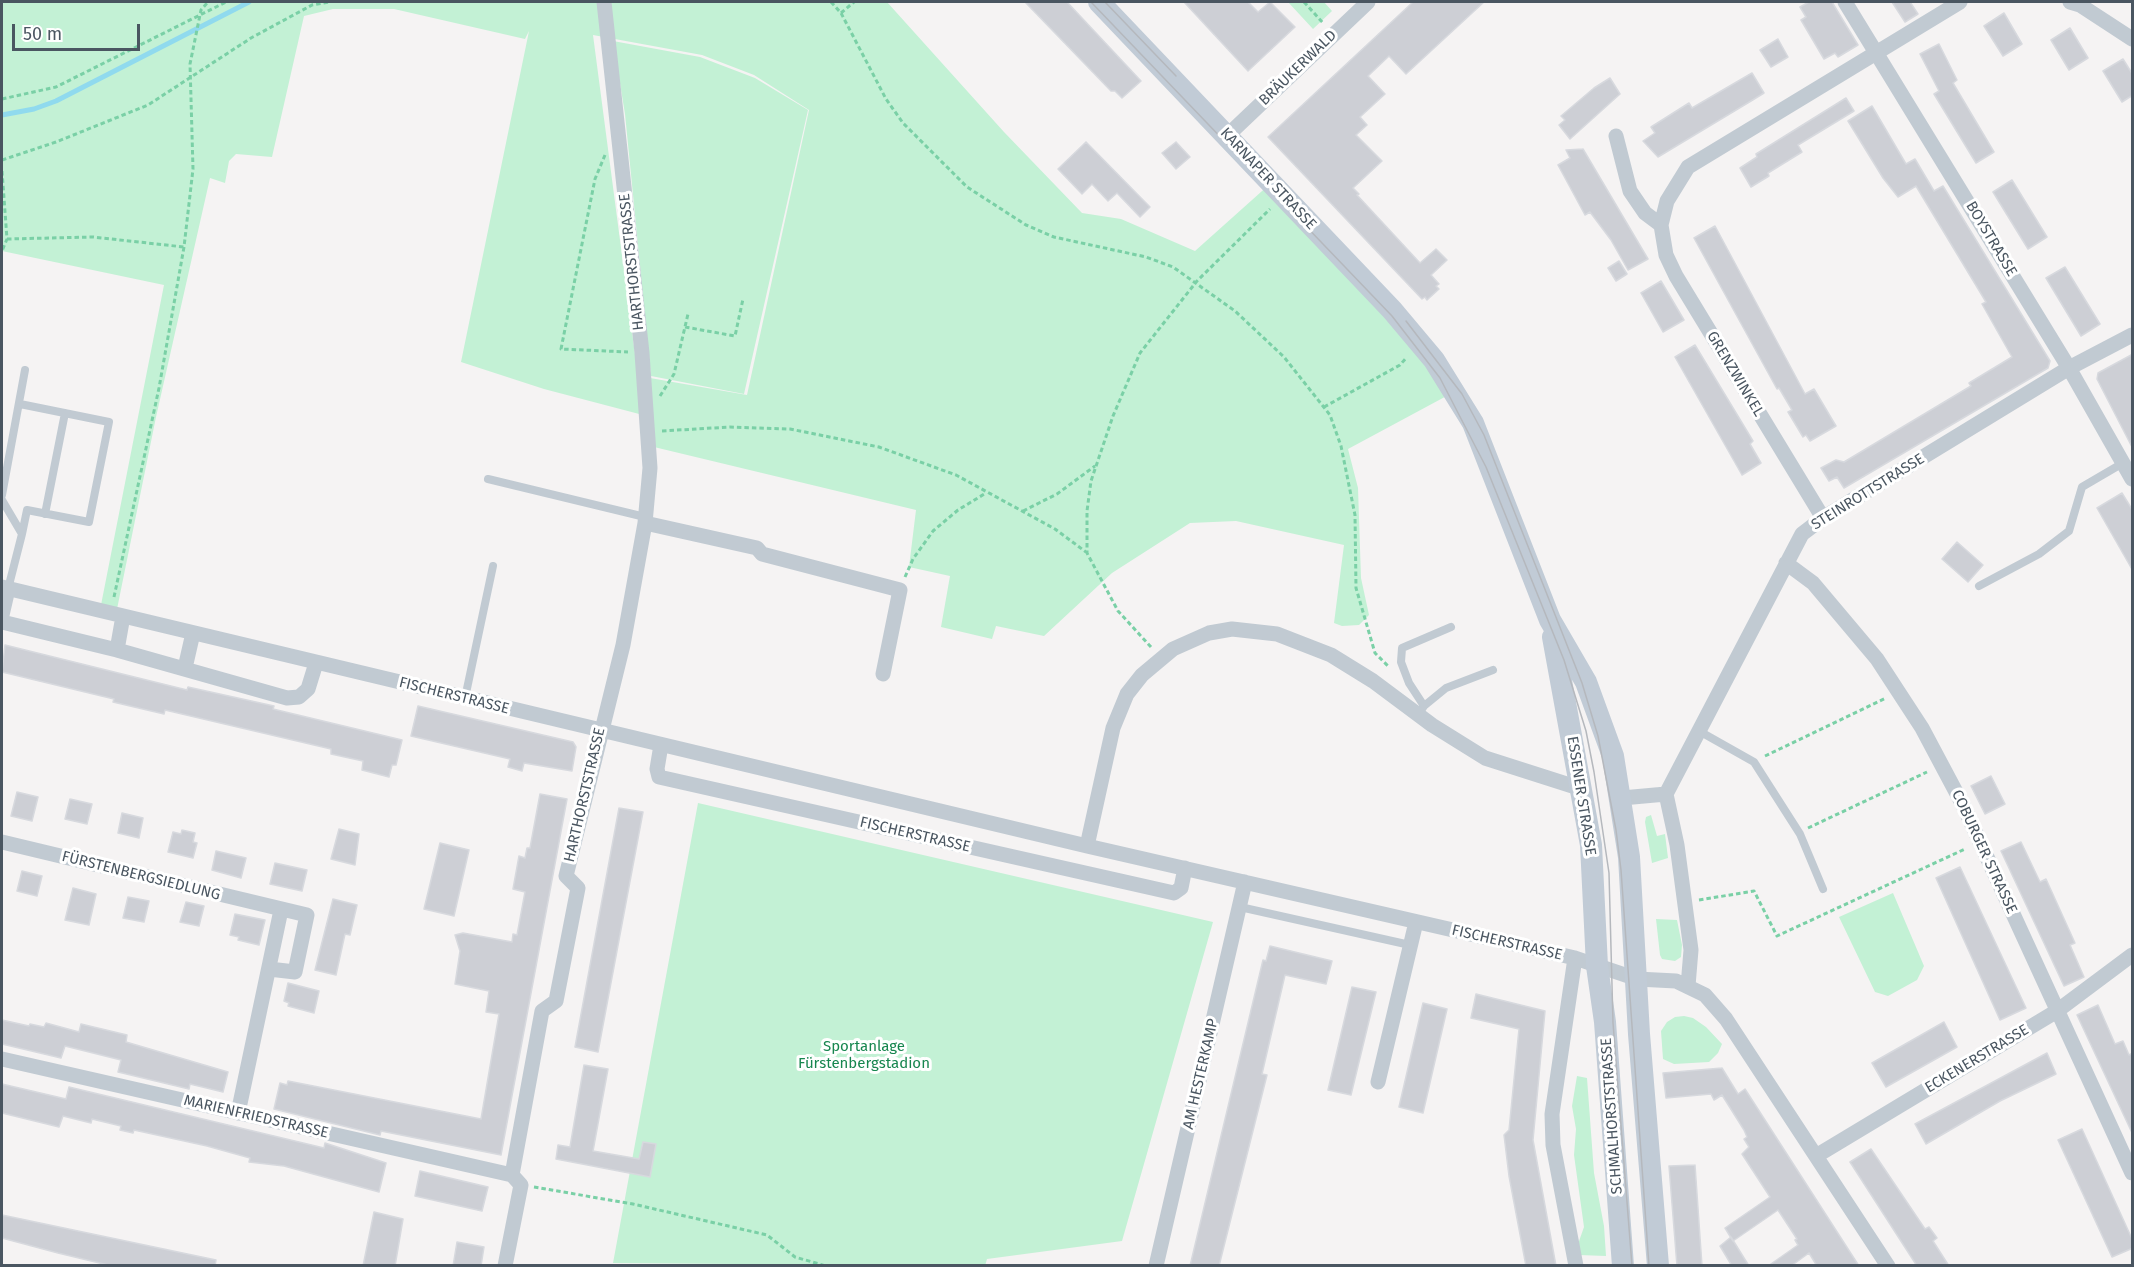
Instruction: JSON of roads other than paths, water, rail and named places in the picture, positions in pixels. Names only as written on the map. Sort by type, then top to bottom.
[{"type":"main road","name":"KARNAPER STRASSE","points":[[1099,2],[1228,135],[1427,351]]},
{"type":"main road","name":"ESSENER STRASSE","points":[[1427,351],[1473,423],[1550,620],[1586,682],[1613,756],[1622,798],[1637,979]]},
{"type":"main road","name":"ESSENER STRASSE","points":[[1550,620],[1591,845],[1597,966]]},
{"type":"main road","name":"SCHMALHORSTSTRASSE","points":[[1597,966],[1605,1023],[1623,1266]]},
{"type":"main road","points":[[1637,979],[1658,1266]]},
{"type":"street","name":"HARTHORSTSTRASSE","points":[[506,1266],[516,1180],[542,1011],[556,1001],[578,888],[566,876],[623,645],[645,520],[650,468],[642,353],[604,2]]},
{"type":"street","name":"BRÄUKERWALD","points":[[1228,135],[1368,2]]},
{"type":"street","name":"BOYSTRASSE","points":[[1845,2],[2069,368],[2133,479]]},
{"type":"street","name":"GRENZWINKEL","points":[[1823,518],[1676,276],[1666,255],[1661,225],[1667,201],[1688,166],[1960,2]]},
{"type":"street","points":[[2070,2],[2080,5],[2133,39]]},
{"type":"street","points":[[1616,136],[1629,191],[1646,213],[1661,225]]},
{"type":"street","name":"STEINROTTSTRASSE","points":[[1666,794],[1802,534],[1823,518],[2069,368],[2133,335]]},
{"type":"street","points":[[645,520],[757,548],[762,554],[900,590],[883,674]]},
{"type":"street","name":"COBURGER STRASSE","points":[[1786,562],[1813,583],[1877,659],[1942,765],[1964,807],[2056,1011],[2133,1173]]},
{"type":"street","points":[[2,615],[5,588]]},
{"type":"street","name":"FISCHERSTRASSE","points":[[5,588],[1087,846],[1575,958],[1597,966]]},
{"type":"street","points":[[117,614],[117,650]]},
{"type":"street","points":[[2,622],[185,668],[287,698],[299,697],[308,689],[316,663]]},
{"type":"street","points":[[1087,846],[1118,712],[1127,694],[1159,658],[1191,640],[1209,633],[1232,629],[1277,634],[1331,655],[1421,710],[1485,758],[1582,789]]},
{"type":"street","points":[[185,668],[193,633]]},
{"type":"street","name":"FISCHERSTRASSE","points":[[661,745],[657,769],[659,777],[1174,893],[1181,888],[1185,868]]},
{"type":"street","points":[[1622,798],[1666,794],[1677,845],[1691,950],[1688,986]]},
{"type":"street","name":"FÜRSTENBERGSIEDLUNG","points":[[2,842],[308,915],[295,972],[269,969]]},
{"type":"street","name":"AM HESTERKAMP","points":[[1156,1266],[1245,882]]},
{"type":"street","points":[[238,1113],[281,910]]},
{"type":"street","points":[[1378,1082],[1416,922]]},
{"type":"street","name":"ECKENERSTRASSE","points":[[1816,1155],[2056,1011],[2133,955]]},
{"type":"street","points":[[1575,958],[1552,1114],[1553,1145],[1576,1266]]},
{"type":"street","points":[[1597,966],[1637,979],[1676,981],[1705,995],[1726,1019],[1888,1266]]},
{"type":"street","name":"MARIENFRIEDSTRASSE","points":[[2,1059],[516,1180]]},
{"type":"lane","points":[[22,534],[2,497],[25,370]]},
{"type":"lane","points":[[5,588],[27,510],[88,522],[109,422],[20,404]]},
{"type":"lane","points":[[45,513],[65,413]]},
{"type":"lane","points":[[1979,586],[2039,554],[2069,531],[2082,487],[2123,463]]},
{"type":"lane","points":[[488,479],[645,520]]},
{"type":"lane","points":[[465,698],[493,566]]},
{"type":"lane","points":[[1451,627],[1402,648],[1401,662],[1421,710],[1446,688],[1493,670]]},
{"type":"lane","points":[[1699,731],[1754,762],[1800,834],[1823,889]]},
{"type":"lane","points":[[1240,907],[1410,945]]},
{"type":"waterway","points":[[2,115],[34,109],[56,101],[249,2]]},
{"type":"tram line","points":[[1091,2],[1392,316],[1440,378],[1486,467],[1564,660],[1586,731],[1594,772],[1609,873],[1613,1023],[1632,1266]]},
{"type":"tram line","points":[[1105,2],[1176,76]]},
{"type":"tram line","points":[[1267,172],[1302,209]]},
{"type":"tram line","points":[[1406,321],[1462,394],[1484,435],[1582,683],[1598,736],[1616,830],[1621,870],[1649,1266]]},
{"type":"park label","name":"Sportanlage Fürstenbergstadion","points":[[864,1056]]}]
